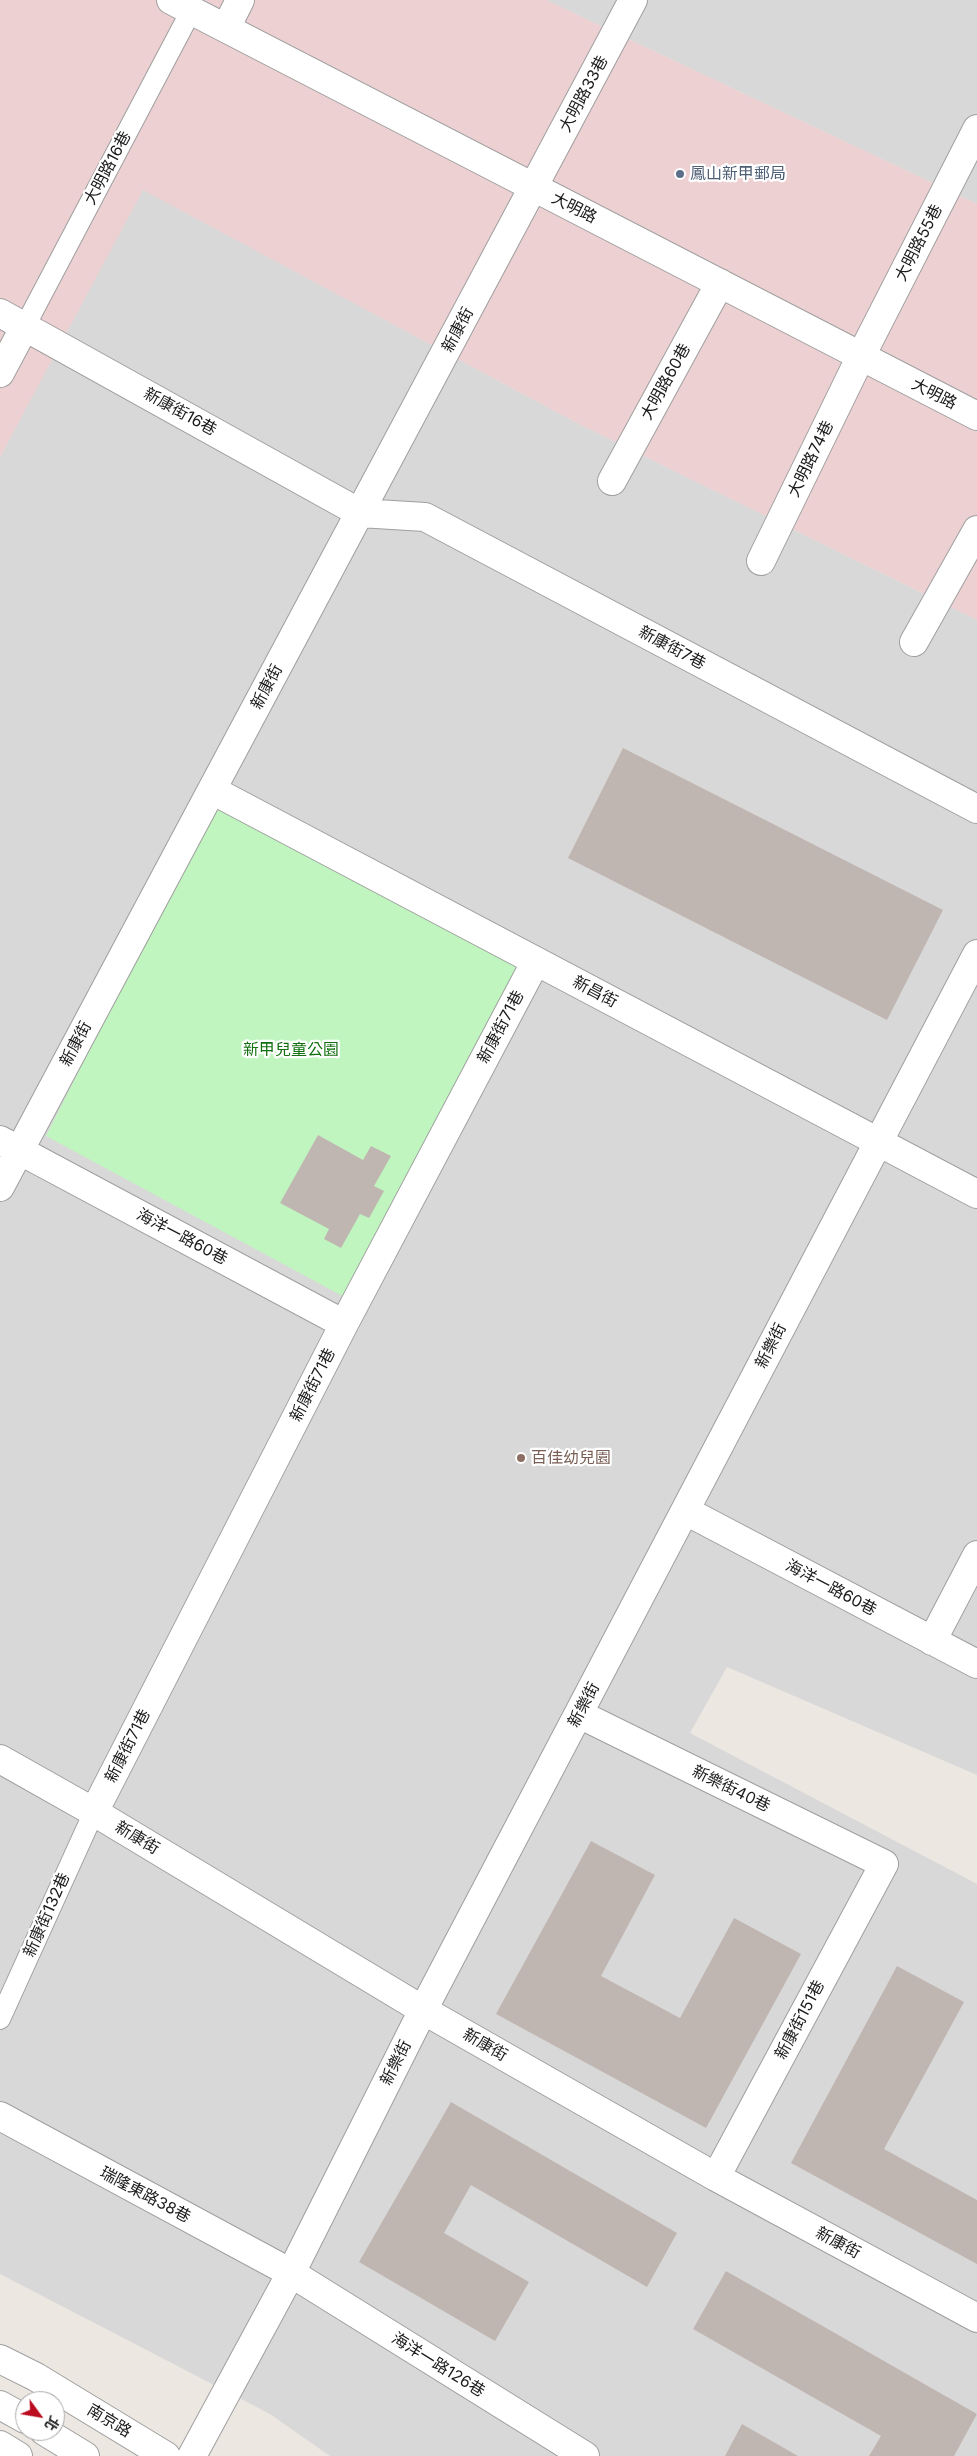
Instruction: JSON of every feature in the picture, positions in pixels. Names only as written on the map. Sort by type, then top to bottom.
[{"type":"street","points":[[226,28],[240,0]]},
{"type":"street","name":"大明路33巷","points":[[535,188],[633,0]]},
{"type":"street","name":"大明路","points":[[181,5],[977,416]]},
{"type":"street","name":"大明路55巷","points":[[861,356],[977,129]]},
{"type":"street","name":"新康街","points":[[0,1187],[10,1145],[212,790],[535,188]]},
{"type":"street","name":"大明路60巷","points":[[612,481],[720,283]]},
{"type":"street","name":"新康街16巷","points":[[0,313],[360,513]]},
{"type":"street","points":[[0,373],[25,326]]},
{"type":"street","name":"大明路74巷","points":[[761,562],[861,356]]},
{"type":"street","name":"新康街7巷","points":[[360,513],[425,517],[977,809]]},
{"type":"street","points":[[914,642],[977,530]]},
{"type":"street","name":"新昌街","points":[[212,790],[977,1194]]},
{"type":"street","name":"新樂街","points":[[192,2456],[291,2273],[423,2010],[977,954]]},
{"type":"street","name":"新康街71巷","points":[[94,1812],[344,1324],[536,961]]},
{"type":"street","name":"海洋一路60巷","points":[[10,1145],[344,1324]]},
{"type":"street","name":"海洋一路60巷","points":[[686,1511],[977,1664]]},
{"type":"street","points":[[932,1640],[977,1555]]},
{"type":"street","name":"新樂街40巷","points":[[579,1714],[884,1864]]},
{"type":"street","name":"新康街","points":[[0,1759],[94,1812],[423,2010],[716,2177],[977,2318]]},
{"type":"street","name":"新康街151巷","points":[[716,2177],[884,1864]]},
{"type":"street","name":"瑞隆東路38巷","points":[[0,2116],[291,2273]]},
{"type":"street","name":"海洋一路126巷","points":[[291,2273],[585,2456]]},
{"type":"street","name":"南京路","points":[[0,2359],[36,2376],[166,2456]]},
{"type":"street","points":[[0,2405],[15,2413]]},
{"type":"street","points":[[60,2441],[85,2456]]},
{"type":"street","points":[[0,2445],[18,2456]]},
{"type":"lane","name":"大明路16巷","points":[[25,326],[181,5]]},
{"type":"lane","name":"新康街132巷","points":[[0,2018],[94,1812]]},
{"type":"shaded area","points":[[0,0],[546,0],[977,204],[977,620],[577,423],[143,190],[0,457]]},
{"type":"shaded area","points":[[546,0],[977,0],[977,204]]},
{"type":"shaded area","points":[[142,189],[577,423],[977,620],[977,1775],[727,1667],[690,1733],[977,1884],[977,2456],[330,2456],[270,2414],[0,2274],[0,457]]},
{"type":"green space","name":"新甲兒童公園","points":[[213,805],[533,972],[361,1306],[46,1136]]},
{"type":"building","points":[[623,748],[943,910],[887,1020],[568,858]]},
{"type":"building","points":[[318,1135],[363,1160],[371,1146],[391,1156],[374,1186],[384,1191],[369,1218],[360,1214],[341,1248],[324,1239],[329,1229],[280,1203]]},
{"type":"building","points":[[591,1841],[655,1875],[601,1976],[680,2018],[734,1918],[801,1954],[706,2128],[496,2014]]},
{"type":"building","points":[[897,1966],[964,2002],[884,2149],[977,2200],[977,2264],[791,2163]]},
{"type":"building","points":[[451,2102],[677,2233],[647,2287],[471,2185],[444,2233],[529,2282],[495,2341],[359,2262]]},
{"type":"building","points":[[726,2271],[977,2414],[954,2456],[869,2456],[881,2436],[693,2329]]},
{"type":"building","points":[[742,2424],[798,2456],[725,2456]]},
{"type":"place","name":"鳳山新甲郵局","points":[[680,174]]},
{"type":"place","name":"百佳幼兒園","points":[[521,1458]]}]
